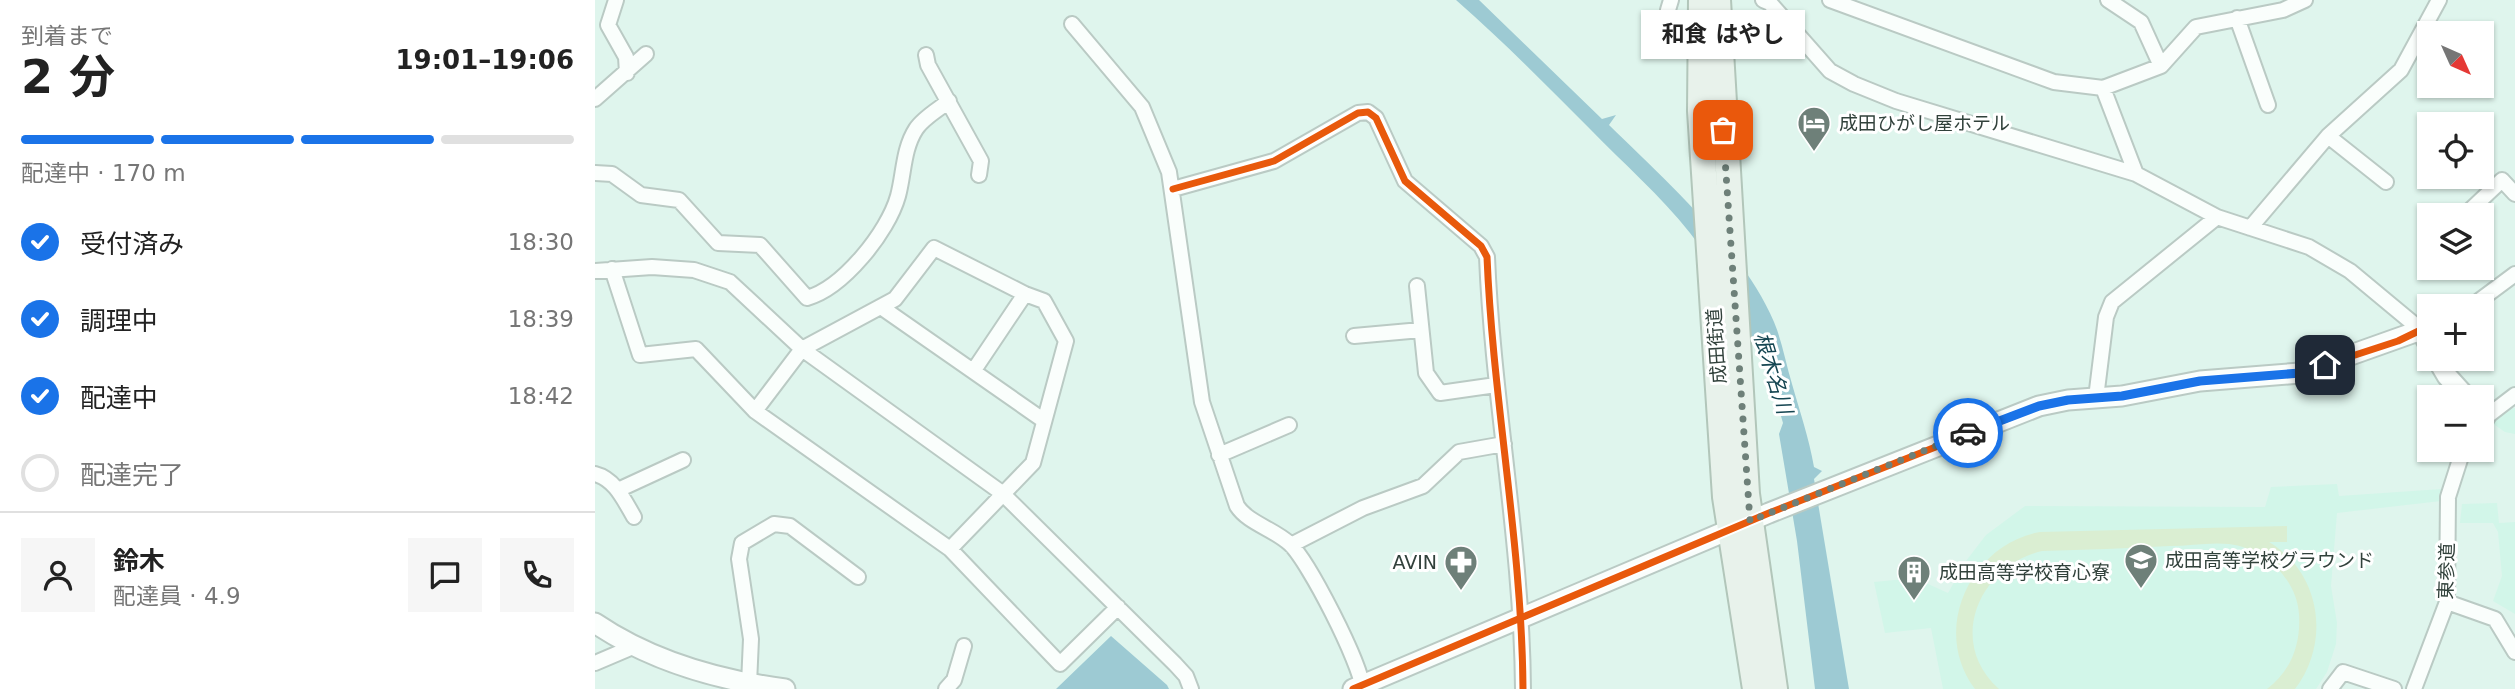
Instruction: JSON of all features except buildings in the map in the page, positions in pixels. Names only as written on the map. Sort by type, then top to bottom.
[{"type":"highway","name":"成田街道","points":[[1701,0],[1711,111],[1736,495],[1750,521],[1775,689]]},
{"type":"highway","name":"成田街道","points":[[1711,111],[1718,0]]},
{"type":"highway","name":"成田街道","points":[[1750,521],[1755,689]]},
{"type":"street","points":[[616,0],[608,25],[626,57],[627,73]]},
{"type":"street","points":[[1763,0],[1770,3],[1830,71],[1854,84],[1896,101],[2136,174],[2217,217],[2309,247],[2331,258],[2417,327]]},
{"type":"street","points":[[1831,0],[2054,82],[2103,88],[2161,66],[2196,27],[2283,9],[2305,0]]},
{"type":"street","points":[[2108,0],[2141,22],[2161,66]]},
{"type":"street","points":[[2250,228],[2328,136],[2401,70],[2439,0]]},
{"type":"street","points":[[2237,18],[2268,106]]},
{"type":"street","points":[[1072,24],[1149,119],[1173,189],[1202,402],[1241,511],[1291,545],[1312,576],[1360,687],[1523,620],[1750,521],[2039,406],[2122,396],[2200,381],[2300,373],[2417,337]]},
{"type":"street","points":[[595,99],[646,54]]},
{"type":"street","points":[[926,55],[928,65],[981,161],[979,175]]},
{"type":"street","points":[[2103,88],[2136,174]]},
{"type":"street","points":[[595,173],[612,174],[641,195],[679,200],[718,243],[760,246],[807,298],[846,273],[873,243],[890,218],[898,197],[908,148],[917,127],[949,101]]},
{"type":"street","points":[[1173,189],[1273,161],[1358,113],[1368,112],[1376,118],[1405,181],[1481,246],[1487,257],[1496,385],[1523,620],[1523,689]]},
{"type":"street","points":[[2328,136],[2386,182]]},
{"type":"street","points":[[2477,203],[2501,180],[2515,194]]},
{"type":"street","points":[[2096,398],[2106,317],[2112,302],[2217,217]]},
{"type":"street","points":[[755,411],[802,349],[895,299],[934,248],[1044,301],[1066,341],[1033,463],[950,549]]},
{"type":"street","points":[[612,269],[640,355],[696,349],[755,411],[950,549],[1060,664],[1118,607]]},
{"type":"street","points":[[595,271],[694,270],[730,282],[802,349],[1002,493],[1186,676],[1191,689]]},
{"type":"street","points":[[2488,294],[2515,274]]},
{"type":"street","points":[[1417,286],[1426,373],[1440,393],[1496,385]]},
{"type":"street","points":[[974,370],[1025,294]]},
{"type":"street","points":[[881,307],[1043,420]]},
{"type":"street","points":[[1354,337],[1421,330]]},
{"type":"street","points":[[2444,371],[2455,385]]},
{"type":"street","points":[[2494,409],[2515,395]]},
{"type":"street","points":[[1219,455],[1289,425]]},
{"type":"street","points":[[1291,545],[1363,508],[1423,486],[1459,452],[1504,444]]},
{"type":"street","points":[[618,490],[683,460]]},
{"type":"street","name":"東参道","points":[[2414,689],[2447,602],[2448,496],[2459,462]]},
{"type":"street","points":[[595,474],[609,481],[618,490],[634,517]]},
{"type":"street","points":[[749,684],[751,639],[739,559],[742,543],[775,524],[790,526],[858,577]]},
{"type":"street","points":[[2447,602],[2495,619],[2515,652]]},
{"type":"street","points":[[595,623],[635,646],[710,676],[785,689]]},
{"type":"street","points":[[595,663],[635,646]]},
{"type":"street","points":[[946,689],[954,680],[964,646]]},
{"type":"street","points":[[2330,689],[2343,672],[2394,689]]},
{"type":"shaded area","points":[[2515,408],[2515,434],[2505,432],[2494,422]]},
{"type":"shaded area","name":"成田高等学校グラウンド","points":[[2337,484],[2339,496],[2442,489],[2441,501],[2337,513],[2331,586],[2337,623],[2336,644],[2327,672],[2316,689],[1943,689],[1931,628],[1885,633],[1874,582],[1915,578],[1948,593],[1966,561],[1986,535],[2025,506],[2265,507],[2271,487]]},
{"type":"shaded area","points":[[2497,503],[2499,523],[2515,522],[2515,614],[2493,601],[2502,576],[2498,532],[2493,523],[2460,523],[2462,504]]},
{"type":"shaded area","points":[[2287,526],[2287,542],[2269,542],[2287,555],[2300,571],[2310,590],[2316,630],[2313,651],[2295,689],[2267,689],[2282,674],[2296,646],[2299,614],[2292,589],[2276,567],[2266,559],[2242,547],[2229,544],[2042,551],[2020,559],[2001,572],[1987,589],[1977,608],[1973,629],[1975,650],[1983,670],[1999,689],[1975,689],[1962,666],[1956,641],[1958,617],[1965,593],[1977,571],[1994,553],[2016,540],[2040,532]]},
{"type":"water","name":"根木名川","points":[[1456,0],[1479,0],[1602,119],[1616,115],[1609,125],[1701,217],[1743,268],[1760,295],[1779,337],[1814,467],[1822,471],[1814,479],[1849,689],[1815,689],[1797,541],[1779,434],[1783,423],[1757,348],[1720,277],[1706,254],[1667,206],[1524,63]]},
{"type":"water","points":[[1111,636],[1167,685],[1169,689],[1056,689]]},
{"type":"cycle path","points":[[1173,189],[1274,161],[1358,113],[1368,112],[1376,118],[1405,181],[1481,246],[1487,257],[1495,365],[1513,527],[1523,689]]},
{"type":"cycle path","points":[[1353,689],[1769,513],[2039,406],[2068,400],[2122,396],[2200,381],[2300,373],[2398,341],[2417,332]]},
{"type":"way so far","points":[[1723,130],[1750,521],[1968,433]]},
{"type":"place","name":"和食 はやし","points":[[1723,130]]},
{"type":"place","name":"成田ひがし屋ホテル","points":[[1814,153]]},
{"type":"place","name":"成田高等学校グラウンド","points":[[2141,590]]},
{"type":"place","name":"AVIN","points":[[1461,592]]},
{"type":"place","name":"成田高等学校育心寮","points":[[1914,602]]},
{"type":"route","points":[[1968,433],[2039,406],[2068,400],[2122,396],[2200,381],[2300,373],[2325,365]]}]
